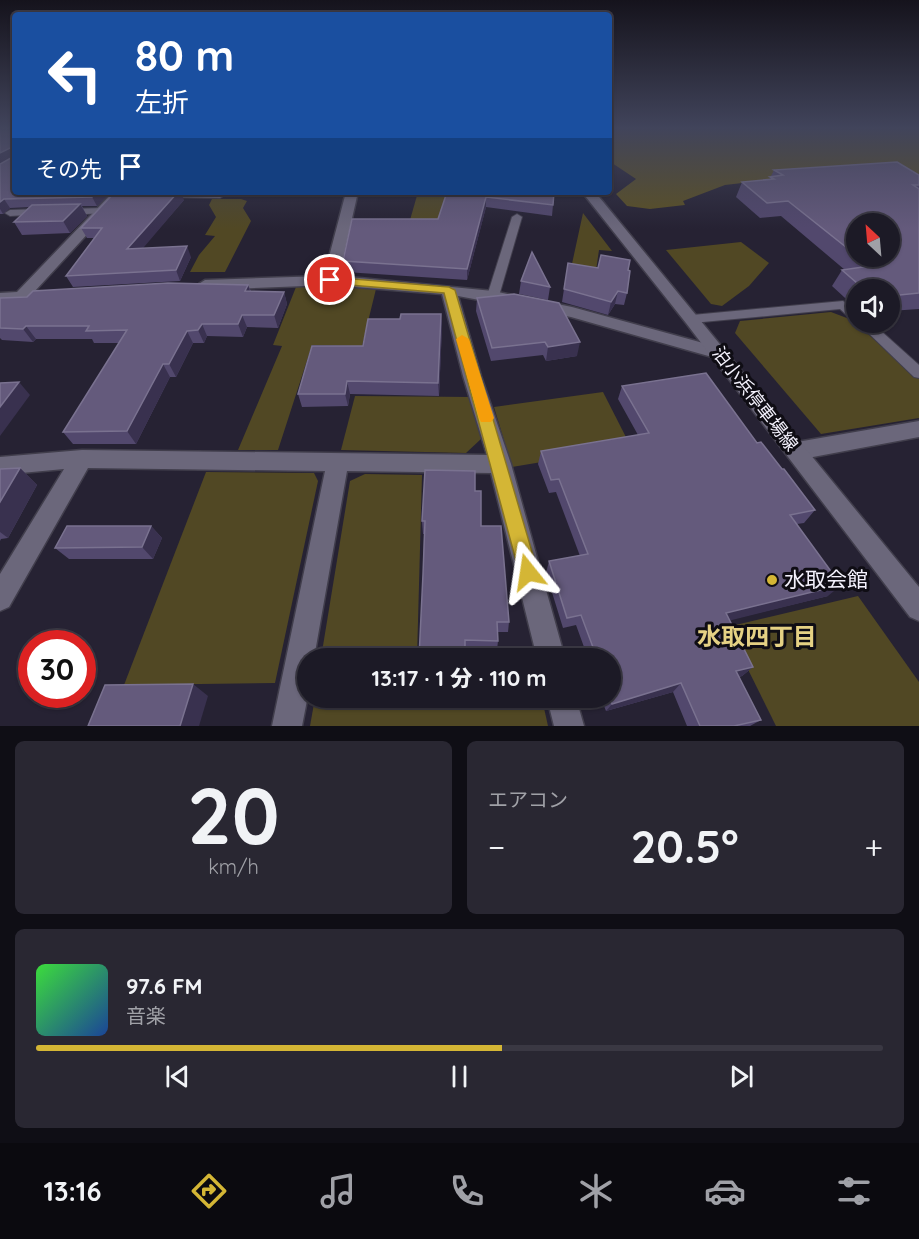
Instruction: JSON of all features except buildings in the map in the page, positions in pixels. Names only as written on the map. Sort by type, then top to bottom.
[{"type":"street","points":[[22,296],[121,195]]},
{"type":"street","points":[[330,280],[351,195]]},
{"type":"street","name":"泊小浜停車場線","points":[[590,195],[692,319],[919,608]]},
{"type":"street","points":[[194,286],[330,280],[449,290],[493,296],[572,312],[719,353]]},
{"type":"street","points":[[449,290],[472,376],[500,465],[548,648]]},
{"type":"street","points":[[0,298],[68,294]]},
{"type":"street","points":[[797,451],[919,429]]},
{"type":"street","points":[[0,466],[82,459],[500,465]]},
{"type":"street","points":[[0,598],[82,459]]},
{"type":"street","points":[[287,726],[338,462]]},
{"type":"street","points":[[564,708],[569,726]]},
{"type":"lane","points":[[152,195],[220,195]]},
{"type":"lane","points":[[10,213],[103,211]]},
{"type":"lane","points":[[493,296],[516,217]]},
{"type":"lane","points":[[692,319],[843,305],[846,308]]},
{"type":"lane","points":[[875,333],[919,373]]},
{"type":"shaded area","points":[[612,162],[919,162],[919,185],[813,175],[725,185],[683,201],[685,205],[650,209],[627,206],[616,194],[636,179]]},
{"type":"shaded area","points":[[417,195],[448,195],[437,228],[408,227]]},
{"type":"shaded area","points":[[212,199],[247,201],[243,208],[251,221],[225,272],[190,272],[199,255],[215,236],[205,235],[216,217],[209,205]]},
{"type":"shaded area","points":[[583,213],[612,251],[599,250],[595,277],[570,273]]},
{"type":"shaded area","points":[[741,242],[769,263],[749,286],[722,306],[711,304],[666,250]]},
{"type":"shaded area","points":[[331,285],[376,289],[362,346],[312,345],[278,450],[238,450],[282,346],[273,345],[296,287]]},
{"type":"shaded area","points":[[831,312],[846,318],[846,333],[867,333],[919,379],[919,418],[821,434],[735,333],[740,321]]},
{"type":"shaded area","points":[[603,392],[631,447],[512,467],[494,407]]},
{"type":"shaded area","points":[[355,396],[472,397],[482,438],[466,453],[341,450]]},
{"type":"shaded area","points":[[206,472],[314,473],[318,481],[275,683],[124,685]]},
{"type":"shaded area","points":[[365,474],[422,475],[417,648],[323,648],[350,481]]},
{"type":"shaded area","points":[[858,596],[919,682],[919,726],[776,726],[727,627]]},
{"type":"shaded area","points":[[313,708],[544,708],[548,726],[310,726]]},
{"type":"slow traffic","points":[[462,339],[486,418]]},
{"type":"place","name":"水取会館","points":[[772,580]]},
{"type":"district","name":"水取四丁目","points":[[757,637]]},
{"type":"route","points":[[330,280],[449,290],[472,376],[480,395],[500,465],[528,572]]}]
